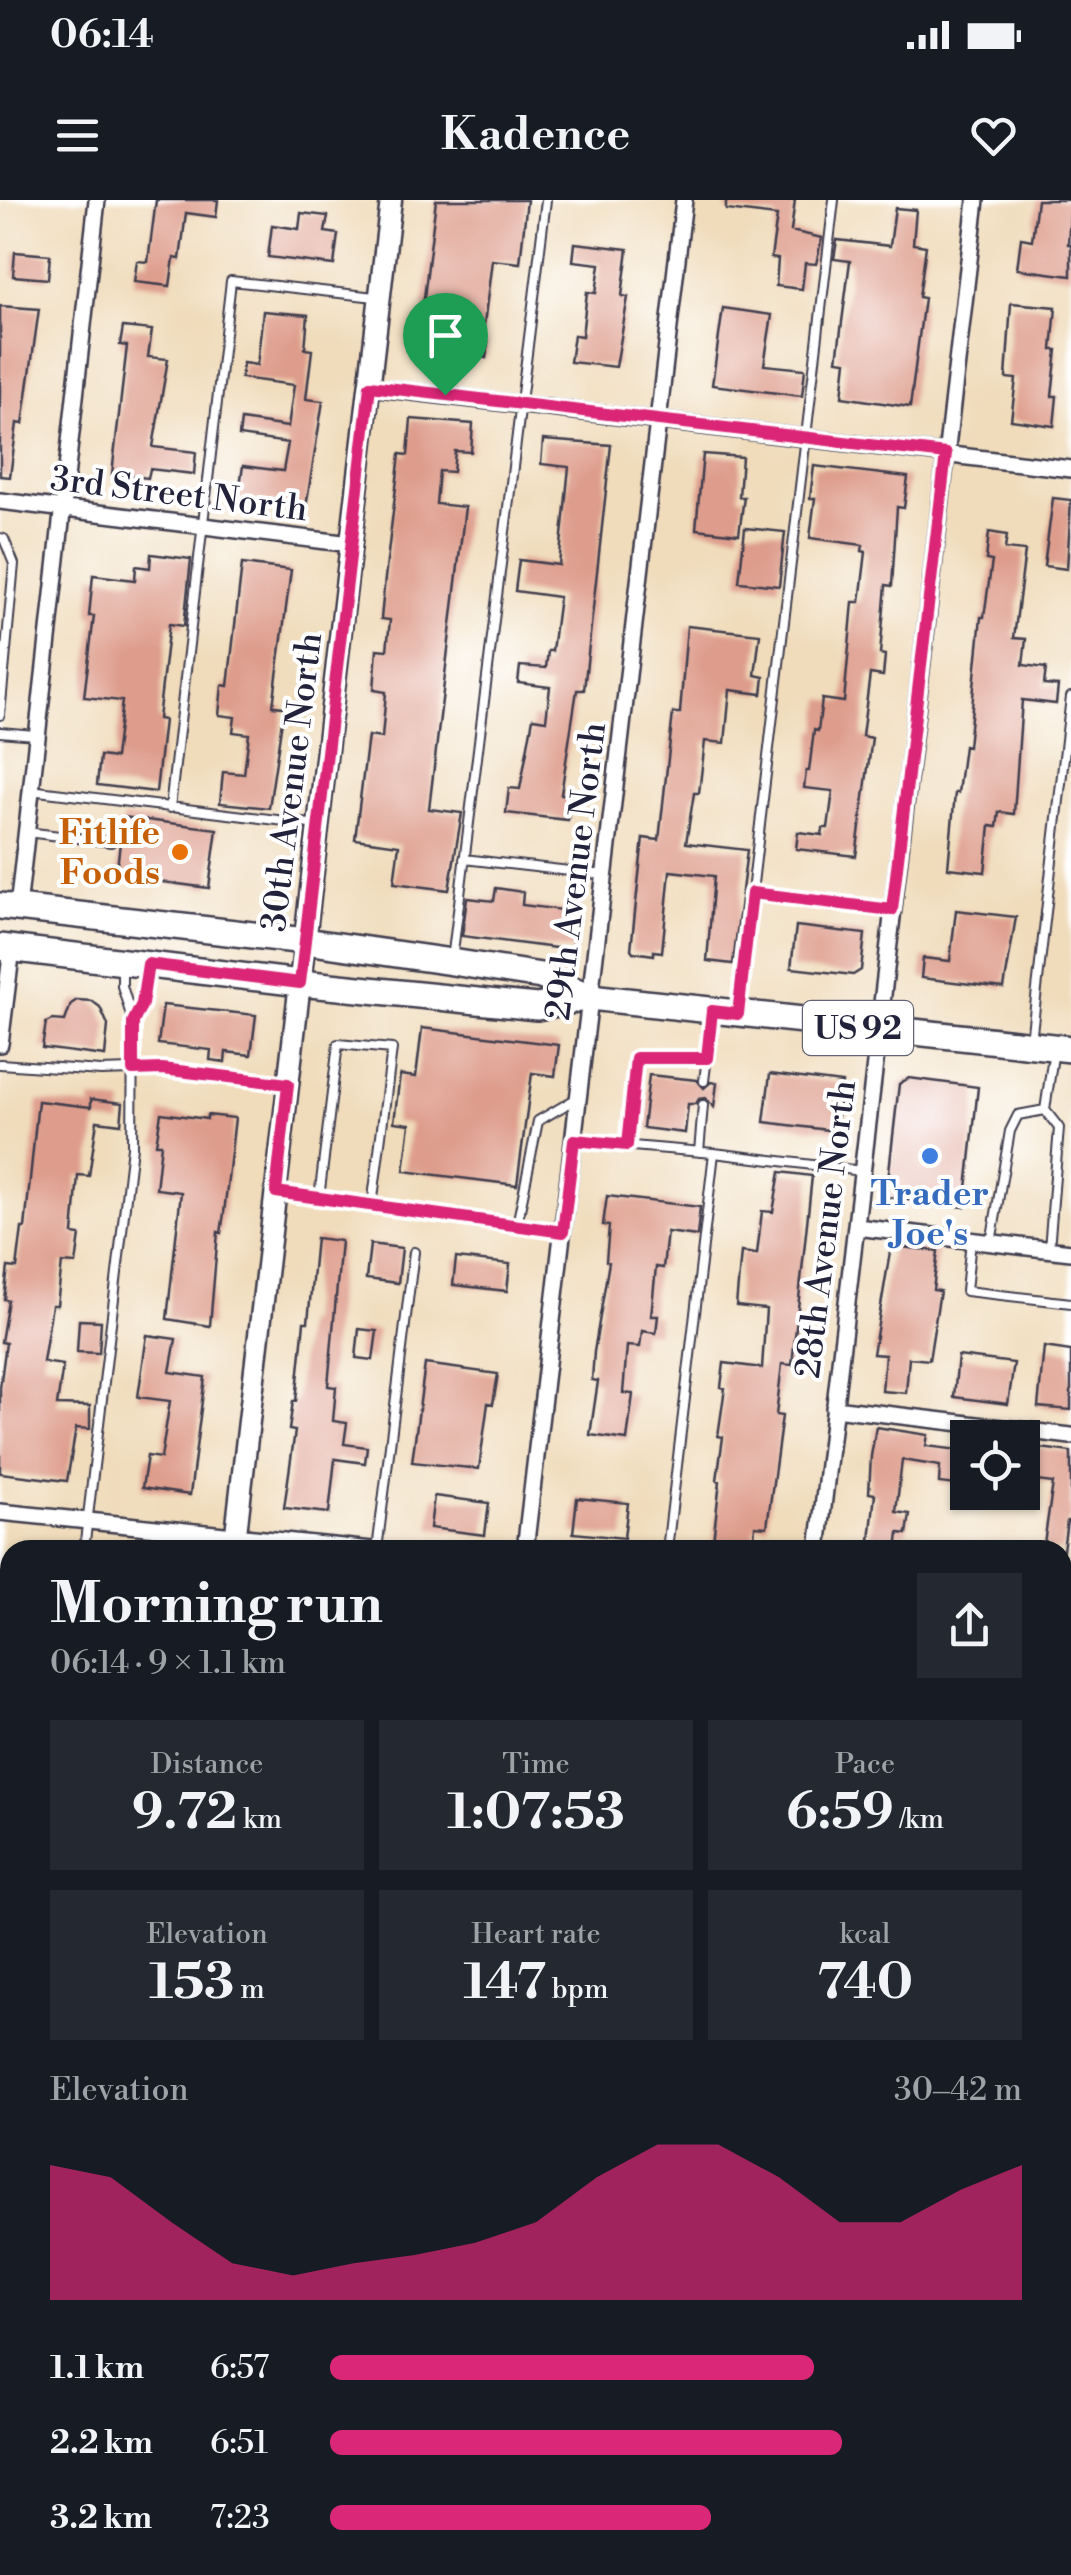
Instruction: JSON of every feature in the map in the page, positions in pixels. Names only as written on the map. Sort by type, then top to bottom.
[{"type":"main road","name":"US 92","points":[[6,912],[305,941],[452,962],[542,976],[590,997]]},
{"type":"main road","name":"US 92","points":[[6,947],[537,1007],[590,997],[1052,1047]]},
{"type":"street","points":[[6,912],[26,832],[96,200]]},
{"type":"street","name":"30th Avenue North","points":[[234,1540],[391,200]]},
{"type":"street","name":"29th Avenue North","points":[[527,1540],[684,200]]},
{"type":"street","name":"28th Avenue North","points":[[819,1540],[976,200]]},
{"type":"street","points":[[370,386],[1071,469]]},
{"type":"street","name":"3rd Street North","points":[[0,501],[351,544]]},
{"type":"street","points":[[0,1044],[6,947]]},
{"type":"street","points":[[856,1227],[1071,1252]]},
{"type":"street","points":[[834,1408],[1071,1436]]},
{"type":"street","points":[[0,1512],[214,1540]]},
{"type":"lane","points":[[452,962],[546,200]]},
{"type":"lane","points":[[704,1081],[707,1058],[725,1012],[752,893],[834,200]]},
{"type":"lane","points":[[170,808],[231,281],[380,298]]},
{"type":"lane","points":[[0,538],[4,539],[14,564],[0,715]]},
{"type":"lane","points":[[1049,1250],[1060,1128],[1045,1110],[1052,1047],[1071,697]]},
{"type":"lane","points":[[0,732],[36,735]]},
{"type":"lane","points":[[30,790],[318,825]]},
{"type":"lane","points":[[26,832],[111,842]]},
{"type":"lane","points":[[464,860],[605,875]]},
{"type":"lane","points":[[752,893],[892,910]]},
{"type":"lane","points":[[85,1540],[132,1147],[133,1022],[122,986],[122,961]]},
{"type":"lane","points":[[133,1022],[142,1004],[148,964]]},
{"type":"lane","points":[[319,1198],[338,1044],[392,1049],[372,1206]]},
{"type":"lane","points":[[627,1145],[636,1058],[707,1058]]},
{"type":"lane","points":[[0,1064],[162,1069],[288,1084]]},
{"type":"lane","points":[[517,1225],[538,1121],[579,1097]]},
{"type":"lane","points":[[699,1152],[703,1105]]},
{"type":"lane","points":[[991,1243],[1010,1131],[1018,1115],[1045,1110]]},
{"type":"lane","points":[[574,1140],[862,1171]]},
{"type":"lane","points":[[668,1540],[714,1154]]},
{"type":"lane","points":[[276,1192],[563,1232]]},
{"type":"lane","points":[[971,1240],[966,1291],[1071,1304]]},
{"type":"lane","points":[[376,1540],[414,1252]]},
{"type":"building","points":[[156,200],[218,200],[216,217],[186,213],[180,259],[174,258],[170,286],[134,282],[137,261],[148,262]]},
{"type":"building","points":[[436,200],[527,200],[520,263],[492,260],[482,341],[488,342],[486,358],[421,349]]},
{"type":"building","points":[[726,200],[795,200],[791,231],[822,238],[816,264],[805,263],[802,289],[776,286],[778,259],[771,258],[777,216],[726,210]]},
{"type":"building","points":[[1037,200],[1071,200],[1071,276],[1017,269],[1021,238],[1032,240]]},
{"type":"building","points":[[895,208],[916,210],[913,244],[926,246],[919,297],[924,298],[910,407],[842,397],[846,361],[837,360],[850,261],[834,259],[837,240],[890,246]]},
{"type":"building","points":[[301,213],[328,216],[325,232],[338,234],[334,265],[268,257],[272,225],[299,229]]},
{"type":"building","points":[[575,243],[628,249],[622,296],[628,297],[616,367],[570,362],[574,335],[582,336],[587,292],[596,293],[600,264],[573,261]]},
{"type":"building","points":[[15,252],[50,255],[48,279],[13,276]]},
{"type":"building","points":[[1011,303],[1056,307],[1052,350],[1057,350],[1052,396],[1057,396],[1054,426],[1011,420],[1016,379],[1006,378]]},
{"type":"building","points":[[0,306],[39,309],[23,424],[17,423],[10,477],[0,476]]},
{"type":"building","points":[[723,308],[772,315],[764,365],[805,369],[802,396],[712,385]]},
{"type":"building","points":[[263,311],[308,315],[305,349],[312,350],[306,399],[323,401],[306,507],[238,498],[243,466],[283,471],[288,443],[239,436],[241,420],[288,427],[294,385],[241,378],[243,363],[257,365]]},
{"type":"building","points":[[123,327],[152,330],[148,357],[168,359],[153,447],[196,452],[194,474],[150,469],[148,478],[112,474],[127,346],[120,345]]},
{"type":"building","points":[[411,419],[473,424],[471,452],[455,451],[453,472],[439,471],[436,504],[465,507],[429,809],[462,813],[449,890],[394,883],[399,845],[355,839],[368,736],[382,738],[386,692],[374,690],[377,649],[387,650],[390,620],[381,619],[385,578],[400,454],[408,455]]},
{"type":"building","points":[[543,440],[611,445],[584,690],[577,690],[561,794],[571,795],[568,820],[506,813],[509,788],[520,789],[533,718],[546,720],[550,687],[518,683],[520,666],[546,668],[559,597],[515,591],[519,560],[559,565],[569,467],[541,464]]},
{"type":"building","points":[[703,454],[742,457],[739,497],[744,497],[739,534],[696,529]]},
{"type":"building","points":[[814,466],[908,477],[904,508],[897,507],[892,586],[886,585],[880,654],[885,655],[883,676],[870,674],[862,736],[872,738],[856,856],[796,849],[798,832],[822,835],[823,828],[828,828],[833,791],[804,788],[806,771],[814,730],[818,731],[822,699],[844,702],[853,602],[860,602],[866,552],[862,551],[863,545],[810,538]]},
{"type":"building","points":[[1053,498],[1071,500],[1067,569],[1044,566]]},
{"type":"building","points":[[745,528],[785,532],[779,586],[739,582]]},
{"type":"building","points":[[989,532],[1007,535],[1005,549],[1025,551],[1014,638],[1026,639],[1023,665],[1046,668],[1044,685],[1058,686],[1056,704],[1022,700],[1014,814],[999,812],[997,827],[990,826],[985,872],[948,868],[955,793],[964,746],[968,747],[981,617],[992,561],[986,560]]},
{"type":"building","points":[[151,554],[191,559],[184,626],[169,624],[158,719],[164,720],[156,792],[97,785],[100,756],[115,758],[122,701],[84,697],[94,616],[89,616],[93,575],[135,580],[136,566],[150,568]]},
{"type":"building","points":[[242,564],[291,570],[273,706],[284,707],[269,808],[220,803],[223,772],[244,774],[249,734],[233,732],[235,717],[219,715],[222,685],[228,686]]},
{"type":"building","points":[[687,626],[760,634],[755,675],[764,677],[762,694],[730,690],[725,743],[705,741],[699,793],[694,793],[686,843],[747,850],[733,964],[707,961],[714,876],[670,871],[662,952],[654,951],[654,955],[631,949],[643,838],[659,840],[673,713],[680,713]]},
{"type":"building","points":[[123,817],[217,829],[209,888],[116,876]]},
{"type":"building","points":[[496,888],[523,892],[522,905],[578,912],[572,950],[462,936],[467,898],[494,901]]},
{"type":"building","points":[[956,910],[1016,917],[1004,988],[921,978],[923,958],[950,961]]},
{"type":"building","points":[[796,926],[865,934],[861,970],[853,975],[791,968]]},
{"type":"building","points":[[77,1000],[92,1001],[100,1007],[108,1025],[105,1056],[42,1048],[46,1023],[65,1021],[71,1004]]},
{"type":"building","points":[[163,1005],[256,1015],[251,1055],[226,1052],[225,1062],[210,1060],[211,1050],[158,1044]]},
{"type":"building","points":[[422,1028],[559,1045],[555,1076],[532,1073],[517,1185],[404,1171],[410,1124],[394,1122],[400,1075],[416,1077]]},
{"type":"building","points":[[770,1074],[842,1083],[836,1131],[764,1122]]},
{"type":"building","points":[[649,1075],[697,1080],[704,1088],[711,1082],[717,1083],[714,1107],[705,1098],[688,1104],[685,1133],[643,1128]]},
{"type":"building","name":"Trader Joe's","points":[[909,1078],[978,1087],[965,1207],[886,1197],[899,1084]]},
{"type":"building","points":[[91,1099],[123,1103],[121,1124],[97,1121],[89,1176],[78,1175],[73,1234],[80,1235],[76,1264],[62,1263],[57,1305],[52,1305],[43,1362],[63,1365],[57,1405],[90,1406],[90,1429],[76,1428],[67,1481],[0,1473],[0,1388],[6,1343],[1,1342],[8,1300],[4,1299],[8,1267],[17,1268],[25,1228],[38,1101],[91,1107]]},
{"type":"building","points":[[161,1113],[235,1118],[221,1233],[218,1232],[210,1326],[167,1319],[181,1192],[156,1189]]},
{"type":"building","points":[[780,1172],[812,1176],[792,1365],[782,1364],[776,1415],[782,1416],[767,1527],[755,1526],[754,1540],[713,1540],[723,1437],[718,1436],[725,1388],[721,1387],[724,1363],[762,1368],[766,1309],[736,1306],[741,1252],[757,1254],[762,1211],[773,1212]]},
{"type":"building","points":[[607,1196],[700,1207],[697,1236],[667,1232],[663,1268],[656,1267],[651,1316],[658,1316],[656,1333],[642,1331],[640,1347],[627,1346],[623,1393],[633,1394],[627,1440],[590,1435],[598,1381],[592,1380],[594,1352],[609,1262],[609,1226],[603,1225]]},
{"type":"building","points":[[316,1238],[341,1241],[328,1386],[336,1387],[333,1421],[347,1423],[344,1444],[367,1447],[365,1463],[335,1459],[329,1513],[284,1508],[295,1431],[289,1430],[304,1322],[308,1322]]},
{"type":"building","points":[[370,1244],[402,1248],[398,1283],[366,1279]]},
{"type":"building","points":[[891,1246],[938,1251],[933,1290],[940,1291],[929,1360],[909,1358],[906,1393],[882,1391],[885,1355],[873,1354]]},
{"type":"building","points":[[456,1258],[510,1264],[507,1291],[453,1285]]},
{"type":"building","points":[[79,1320],[101,1321],[99,1353],[77,1352]]},
{"type":"building","points":[[359,1329],[377,1331],[373,1360],[356,1358]]},
{"type":"building","points":[[147,1335],[176,1339],[170,1372],[205,1377],[190,1495],[142,1488],[147,1456],[161,1458],[170,1401],[138,1397]]},
{"type":"building","points":[[1044,1347],[1071,1351],[1071,1410],[1038,1407]]},
{"type":"building","points":[[958,1356],[1014,1363],[1008,1404],[954,1397]]},
{"type":"building","points":[[425,1364],[498,1374],[493,1404],[488,1403],[479,1469],[412,1462]]},
{"type":"building","points":[[876,1427],[928,1435],[926,1446],[950,1449],[950,1484],[939,1483],[940,1466],[902,1460],[896,1512],[910,1514],[907,1534],[899,1533],[898,1540],[870,1540],[875,1494],[869,1493]]},
{"type":"building","points":[[1040,1448],[1071,1452],[1071,1522],[1067,1521],[1064,1540],[1044,1540],[1053,1483],[1040,1481]]},
{"type":"building","points":[[434,1496],[489,1503],[485,1535],[430,1528]]},
{"type":"building","points":[[577,1498],[628,1503],[624,1538],[573,1533]]},
{"type":"place","name":"Fitlife Foods","points":[[180,852]]},
{"type":"place","name":"Trader Joe's","points":[[930,1156]]},
{"type":"route","points":[[370,386],[445,395],[946,454],[892,910],[752,893],[738,1014],[712,1011],[707,1058],[636,1058],[627,1145],[574,1140],[563,1232],[276,1192],[288,1084],[162,1069],[133,1070],[133,1022],[142,1004],[148,964],[300,983],[370,386]]}]
